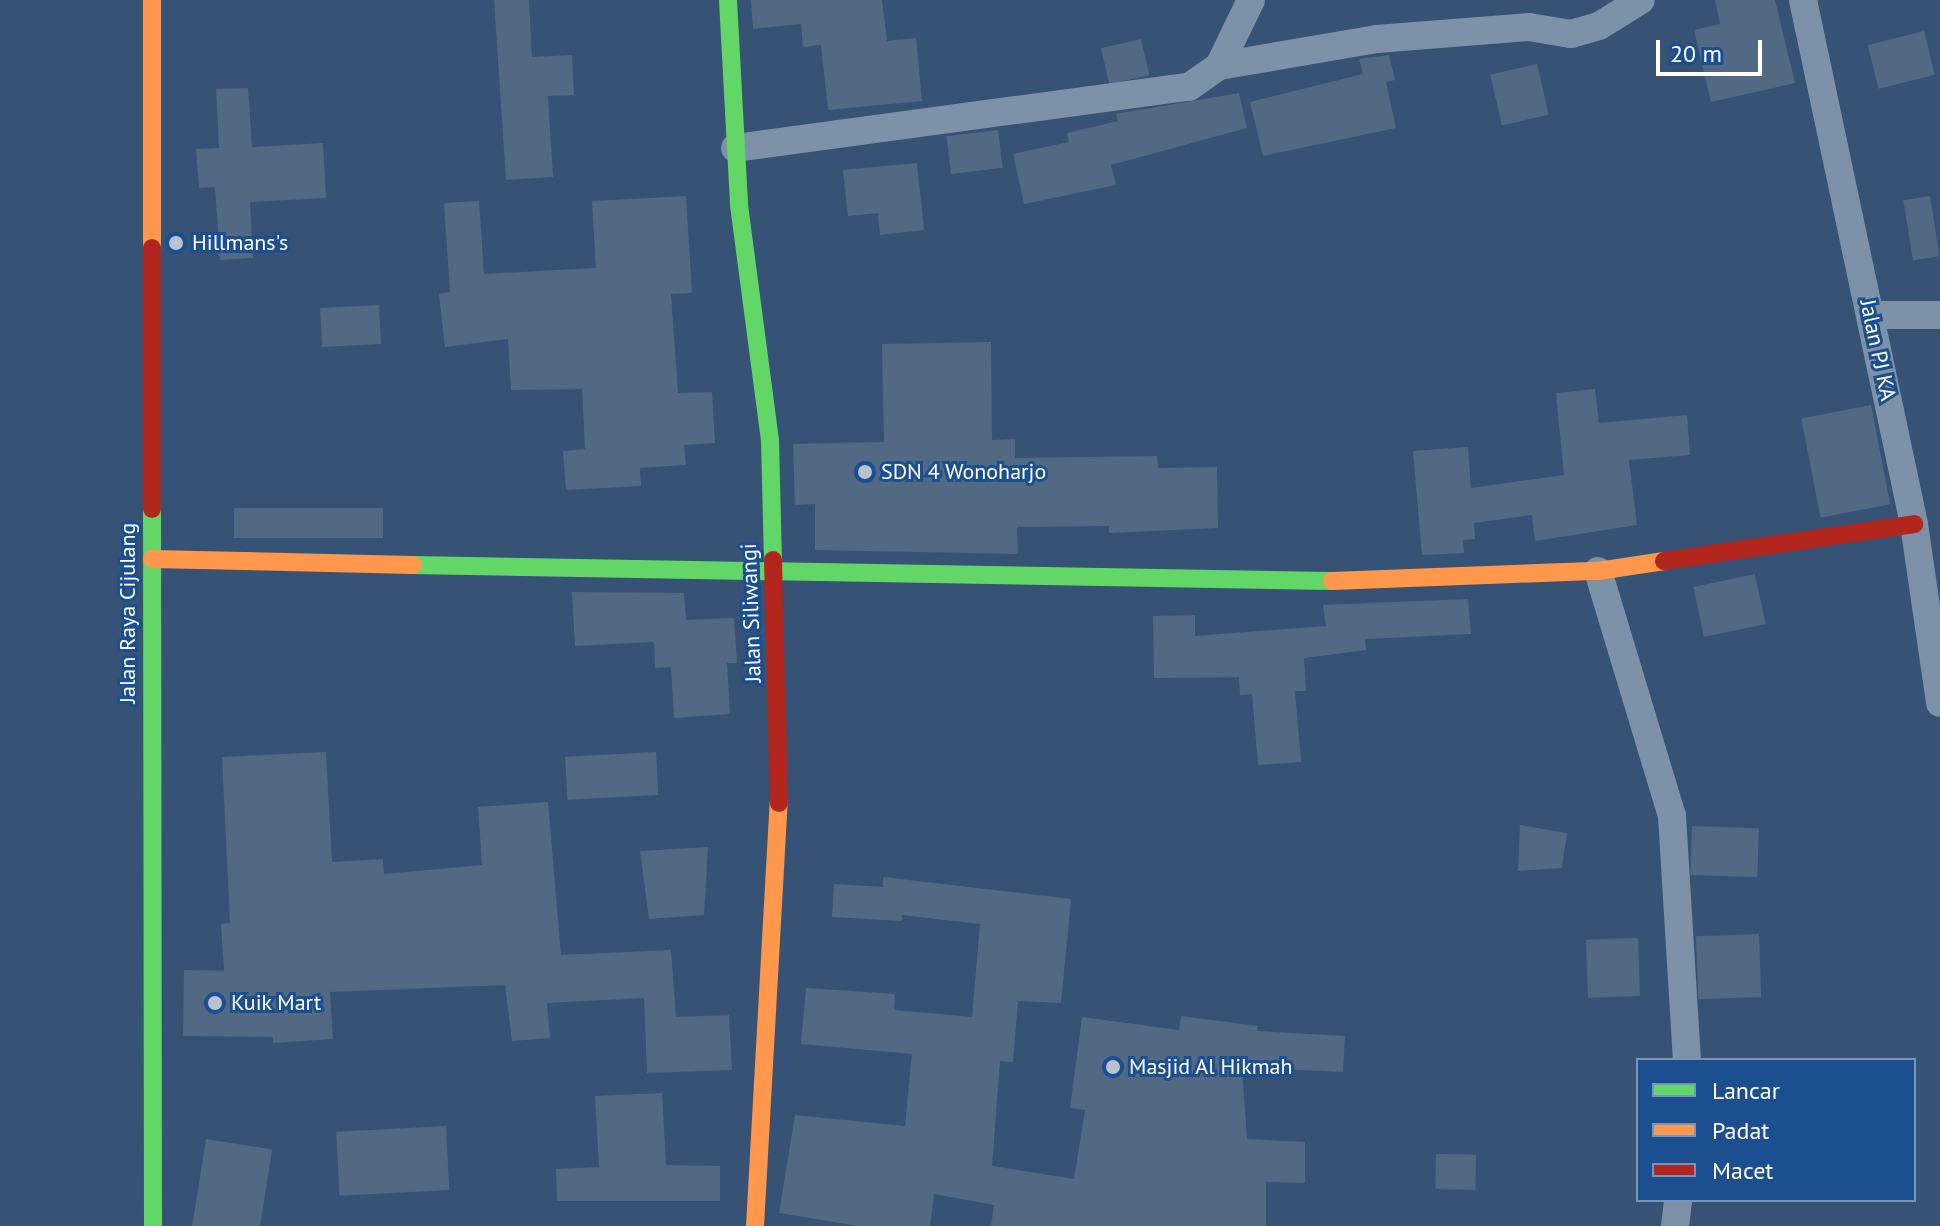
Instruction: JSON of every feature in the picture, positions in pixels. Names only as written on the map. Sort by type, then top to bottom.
[{"type":"main road","name":"Jalan Raya Cijulang","points":[[152,0],[153,1226]]},
{"type":"main road","name":"Jalan Siliwangi","points":[[728,0],[735,148],[770,440],[780,782],[755,1226]]},
{"type":"main road","points":[[152,559],[774,576],[1282,583],[1598,571],[1914,524]]},
{"type":"street","points":[[1219,66],[1251,0]]},
{"type":"street","points":[[735,148],[1124,100],[1189,87],[1219,66],[1377,39],[1529,27],[1571,34],[1599,26],[1641,0]]},
{"type":"street","name":"Jalan PJ KA","points":[[1803,0],[1914,524],[1940,703]]},
{"type":"street","points":[[1871,315],[1940,315]]},
{"type":"street","points":[[1598,571],[1672,816],[1687,1058]]},
{"type":"street","points":[[1675,1226],[1678,1202]]},
{"type":"building","points":[[494,0],[529,0],[532,57],[572,55],[574,95],[548,96],[553,177],[506,180]]},
{"type":"building","points":[[751,0],[882,0],[887,41],[916,38],[922,101],[828,110],[821,45],[803,47],[801,24],[753,29]]},
{"type":"building","points":[[1715,0],[1775,0],[1795,83],[1711,102],[1694,30],[1720,24]]},
{"type":"building","points":[[1924,31],[1935,75],[1879,89],[1868,45]]},
{"type":"building","points":[[1141,39],[1149,75],[1109,84],[1101,48]]},
{"type":"building","points":[[1389,55],[1395,80],[1386,82],[1396,128],[1263,156],[1250,102],[1363,74],[1359,59]]},
{"type":"building","points":[[1537,64],[1549,115],[1502,125],[1490,75]]},
{"type":"building","points":[[248,88],[252,147],[323,143],[326,198],[250,202],[253,258],[220,260],[215,187],[199,188],[196,149],[219,148],[216,89]]},
{"type":"building","points":[[1239,93],[1247,128],[1111,165],[1116,185],[1024,204],[1013,154],[1069,142],[1067,133],[1118,121],[1116,114]]},
{"type":"building","points":[[998,130],[1003,168],[951,174],[946,136]]},
{"type":"building","points":[[917,163],[924,230],[880,235],[878,213],[848,216],[843,170]]},
{"type":"building","points":[[686,196],[692,293],[671,294],[678,393],[712,392],[715,443],[684,445],[686,465],[640,468],[641,486],[566,490],[563,451],[585,449],[582,389],[511,390],[508,339],[445,347],[439,294],[450,292],[444,203],[479,201],[484,274],[596,268],[592,201]]},
{"type":"building","points":[[1930,196],[1940,256],[1913,260],[1903,200]]},
{"type":"building","points":[[379,305],[381,344],[322,347],[320,308]]},
{"type":"building","points":[[991,342],[992,440],[1015,439],[1015,458],[1157,456],[1158,468],[1217,467],[1218,528],[1109,533],[1109,526],[1017,527],[1018,554],[815,550],[815,504],[795,505],[793,444],[884,442],[882,344]]},
{"type":"building","points":[[1595,389],[1599,423],[1687,415],[1690,455],[1629,460],[1637,525],[1535,541],[1532,515],[1474,523],[1475,539],[1463,540],[1464,553],[1422,555],[1413,451],[1468,447],[1471,488],[1564,475],[1556,393]]},
{"type":"building","points":[[1871,405],[1890,504],[1821,518],[1801,419]]},
{"type":"building","points":[[234,508],[383,508],[383,538],[234,538]]},
{"type":"building","points":[[1755,574],[1766,624],[1704,637],[1693,587]]},
{"type":"building","points":[[572,592],[684,593],[686,620],[734,618],[737,663],[727,663],[730,714],[674,718],[671,667],[655,668],[654,642],[575,646]]},
{"type":"building","points":[[1468,599],[1471,634],[1365,639],[1366,650],[1304,658],[1306,691],[1295,691],[1301,762],[1258,765],[1252,694],[1240,695],[1239,677],[1154,678],[1153,616],[1195,615],[1195,636],[1326,626],[1323,605]]},
{"type":"building","points":[[326,752],[332,862],[383,859],[384,874],[482,865],[478,807],[548,802],[561,955],[671,950],[676,1017],[729,1015],[732,1070],[647,1073],[644,998],[547,1003],[550,1038],[512,1041],[505,985],[330,992],[333,1039],[273,1043],[273,1037],[183,1036],[184,970],[224,971],[221,924],[230,923],[222,757]]},
{"type":"building","points":[[656,752],[658,795],[567,800],[565,757]]},
{"type":"building","points":[[1520,825],[1567,833],[1562,868],[1518,871]]},
{"type":"building","points":[[1692,826],[1759,828],[1757,877],[1690,875]]},
{"type":"building","points":[[708,847],[704,915],[649,919],[640,851]]},
{"type":"building","points":[[883,877],[1071,899],[1061,1003],[1018,1001],[1013,1062],[1000,1061],[992,1166],[1074,1179],[1085,1110],[1070,1108],[1082,1017],[1179,1030],[1181,1016],[1258,1026],[1257,1031],[1345,1036],[1343,1072],[1242,1067],[1247,1139],[1305,1142],[1305,1183],[1266,1182],[1266,1226],[991,1226],[994,1205],[934,1194],[930,1226],[858,1226],[779,1213],[795,1115],[905,1126],[912,1054],[801,1044],[806,988],[895,994],[894,1010],[972,1017],[980,924],[902,915],[902,921],[832,917],[834,884],[883,887]]},
{"type":"building","points":[[1759,934],[1761,997],[1698,999],[1696,936]]},
{"type":"building","points":[[1638,938],[1640,996],[1588,998],[1586,940]]},
{"type":"building","points":[[662,1093],[666,1165],[720,1166],[720,1201],[557,1201],[556,1169],[599,1167],[595,1096]]},
{"type":"building","points":[[446,1126],[449,1190],[340,1196],[336,1132]]},
{"type":"building","points":[[206,1139],[272,1149],[260,1226],[192,1226]]},
{"type":"building","points":[[1436,1154],[1476,1155],[1475,1190],[1435,1189]]},
{"type":"traffic: fast","points":[[728,0],[739,205],[770,440],[773,560]]},
{"type":"traffic: fast","points":[[152,509],[153,1226]]},
{"type":"traffic: fast","points":[[413,565],[1332,581]]},
{"type":"traffic: slow","points":[[152,0],[152,248]]},
{"type":"traffic: slow","points":[[152,559],[413,565]]},
{"type":"traffic: slow","points":[[1332,581],[1598,571],[1664,561]]},
{"type":"traffic: slow","points":[[755,1226],[779,803]]},
{"type":"traffic: jam","points":[[152,248],[152,509]]},
{"type":"traffic: jam","points":[[1664,561],[1914,524]]},
{"type":"traffic: jam","points":[[773,560],[779,803]]},
{"type":"place","name":"Hillmans's","points":[[176,243]]},
{"type":"place","name":"SDN 4 Wonoharjo","points":[[865,472]]},
{"type":"place","name":"Kuik Mart","points":[[215,1003]]},
{"type":"place","name":"Masjid Al Hikmah","points":[[1113,1067]]}]
